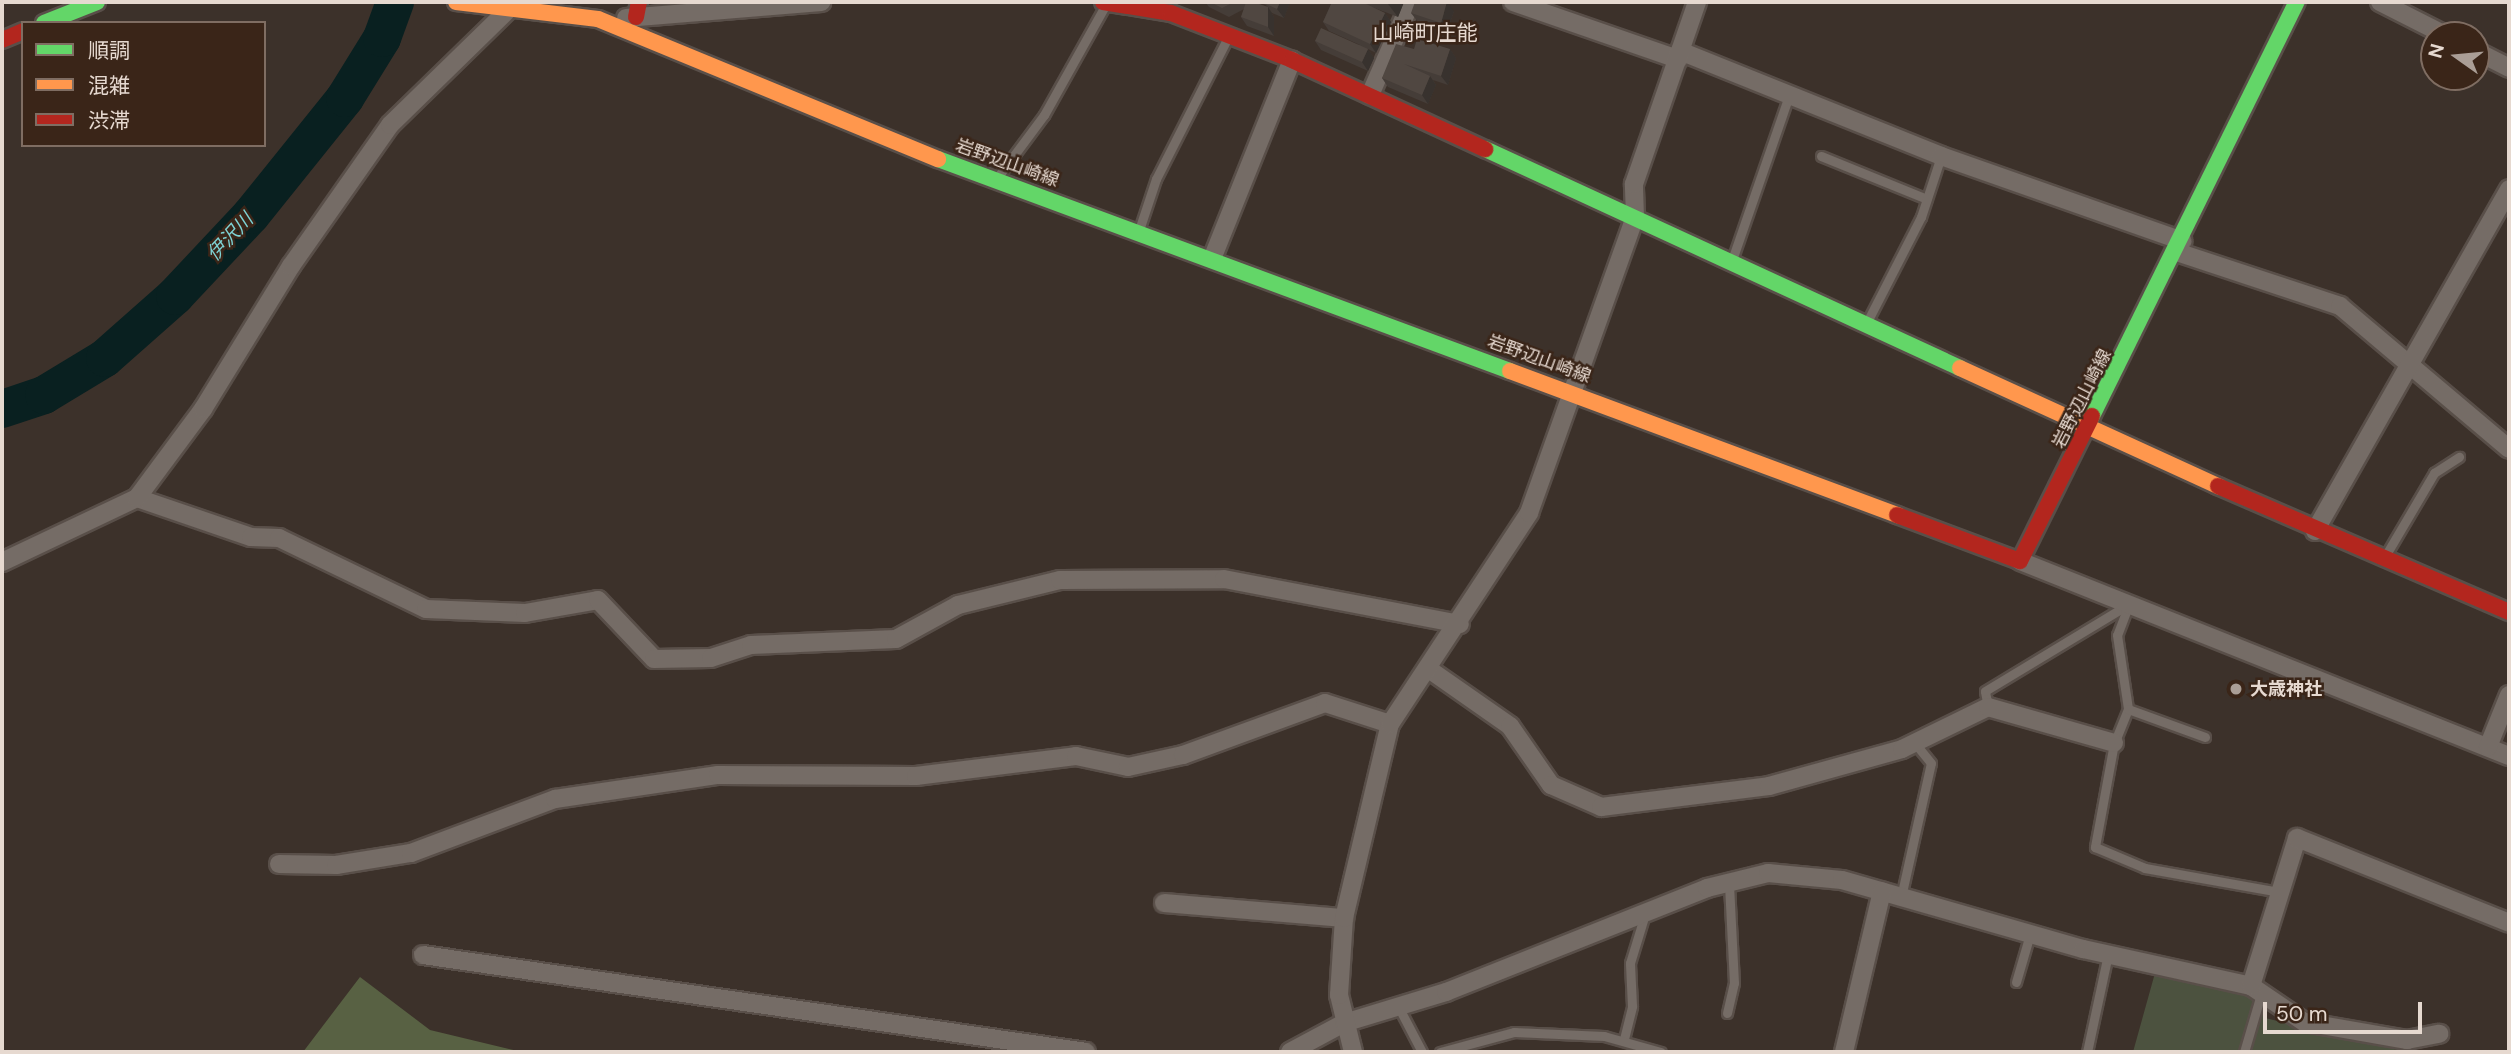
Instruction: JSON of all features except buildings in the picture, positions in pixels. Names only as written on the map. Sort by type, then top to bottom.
[{"type":"main road","points":[[49,21],[97,2]]},
{"type":"main road","name":"岩野辺山崎線","points":[[456,2],[513,6],[598,19],[996,180],[1574,391],[2020,561],[2090,428],[2297,2]]},
{"type":"main road","points":[[1105,2],[1174,7],[1229,35],[1370,95],[2315,531],[2509,612]]},
{"type":"main road","points":[[2,40],[21,32]]},
{"type":"street","points":[[598,19],[638,10],[821,2]]},
{"type":"street","points":[[1370,95],[1411,2]]},
{"type":"street","points":[[1513,2],[1679,55],[1789,95],[1941,156],[2340,306],[2509,449]]},
{"type":"street","points":[[1353,1052],[1339,995],[1344,918],[1390,724],[1430,670],[1529,513],[1635,217],[1634,184],[1698,2]]},
{"type":"street","points":[[2380,2],[2420,22]]},
{"type":"street","points":[[2,562],[136,498],[203,410],[291,266],[390,125],[513,6]]},
{"type":"street","points":[[2490,58],[2509,68]]},
{"type":"street","points":[[1212,259],[1292,60]]},
{"type":"street","points":[[2315,531],[2509,189]]},
{"type":"street","points":[[136,498],[251,537],[279,538],[426,609],[525,613],[598,600],[654,659],[711,658],[751,645],[895,639],[958,605],[1060,580],[1224,579],[1460,624]]},
{"type":"street","points":[[2020,561],[2509,756]]},
{"type":"street","points":[[1430,670],[1510,726],[1550,785],[1601,807],[1769,786],[1915,743],[1988,707],[2114,743]]},
{"type":"street","points":[[2488,747],[2509,695]]},
{"type":"street","points":[[279,864],[336,865],[411,853],[555,799],[719,775],[916,776],[1076,756],[1128,767],[1183,755],[1325,703],[1390,724]]},
{"type":"street","points":[[2256,988],[2280,892],[2297,838],[2509,923]]},
{"type":"street","points":[[1290,1052],[1344,1023],[1398,1006],[1729,883],[1768,873],[1842,880],[2030,934],[2256,988],[2304,1022],[2407,1040],[2439,1034]]},
{"type":"street","points":[[1844,1052],[1882,891]]},
{"type":"street","points":[[1164,902],[1344,918]]},
{"type":"street","points":[[423,955],[1086,1052]]},
{"type":"lane","points":[[996,180],[1044,115],[1105,2]]},
{"type":"lane","points":[[1138,232],[1156,179],[1229,35]]},
{"type":"lane","points":[[1731,261],[1789,95]]},
{"type":"lane","points":[[1821,156],[1927,199]]},
{"type":"lane","points":[[1866,324],[1927,199],[1941,156]]},
{"type":"lane","points":[[2384,560],[2434,473],[2459,457]]},
{"type":"lane","points":[[1988,707],[1985,691],[2129,604]]},
{"type":"lane","points":[[2129,604],[2117,635],[2128,709],[2114,743],[2095,847],[2146,868],[2280,892]]},
{"type":"lane","points":[[2128,709],[2205,737]]},
{"type":"lane","points":[[1901,897],[1931,763],[1915,743]]},
{"type":"lane","points":[[1727,1013],[1734,983],[1729,883]]},
{"type":"lane","points":[[1624,1039],[1632,1006],[1630,963],[1645,914]]},
{"type":"lane","points":[[2016,982],[2030,934]]},
{"type":"lane","points":[[2087,1052],[2108,954]]},
{"type":"lane","points":[[2244,1052],[2256,988]]},
{"type":"lane","points":[[1398,1006],[1422,1052]]},
{"type":"lane","points":[[1440,1052],[1514,1032],[1624,1039],[1661,1052]]},
{"type":"green space","points":[[2155,973],[2269,1001],[2265,1018],[2406,1052],[2133,1052]]},
{"type":"green space","points":[[360,977],[430,1030],[522,1052],[303,1052]]},
{"type":"waterway","name":"伊沢川","points":[[2,409],[44,395],[105,358],[175,296],[251,215],[345,98],[382,38],[395,2]]},
{"type":"traffic: fast","points":[[49,21],[97,2]]},
{"type":"traffic: fast","points":[[2092,416],[2297,2]]},
{"type":"traffic: fast","points":[[1485,149],[1960,368]]},
{"type":"traffic: fast","points":[[938,159],[1510,371]]},
{"type":"traffic: slow","points":[[456,2],[598,19],[938,159]]},
{"type":"traffic: slow","points":[[1960,368],[2218,486]]},
{"type":"traffic: slow","points":[[1510,371],[1897,515]]},
{"type":"traffic: jam","points":[[636,17],[639,2]]},
{"type":"traffic: jam","points":[[1103,2],[1171,13],[1292,60],[1485,149]]},
{"type":"traffic: jam","points":[[2,40],[21,32]]},
{"type":"traffic: jam","points":[[1897,515],[2020,561],[2092,416]]},
{"type":"traffic: jam","points":[[2218,486],[2509,612]]},
{"type":"place","name":"大歳神社","points":[[2236,689]]},
{"type":"district","name":"山崎町庄能","points":[[1425,33]]}]
